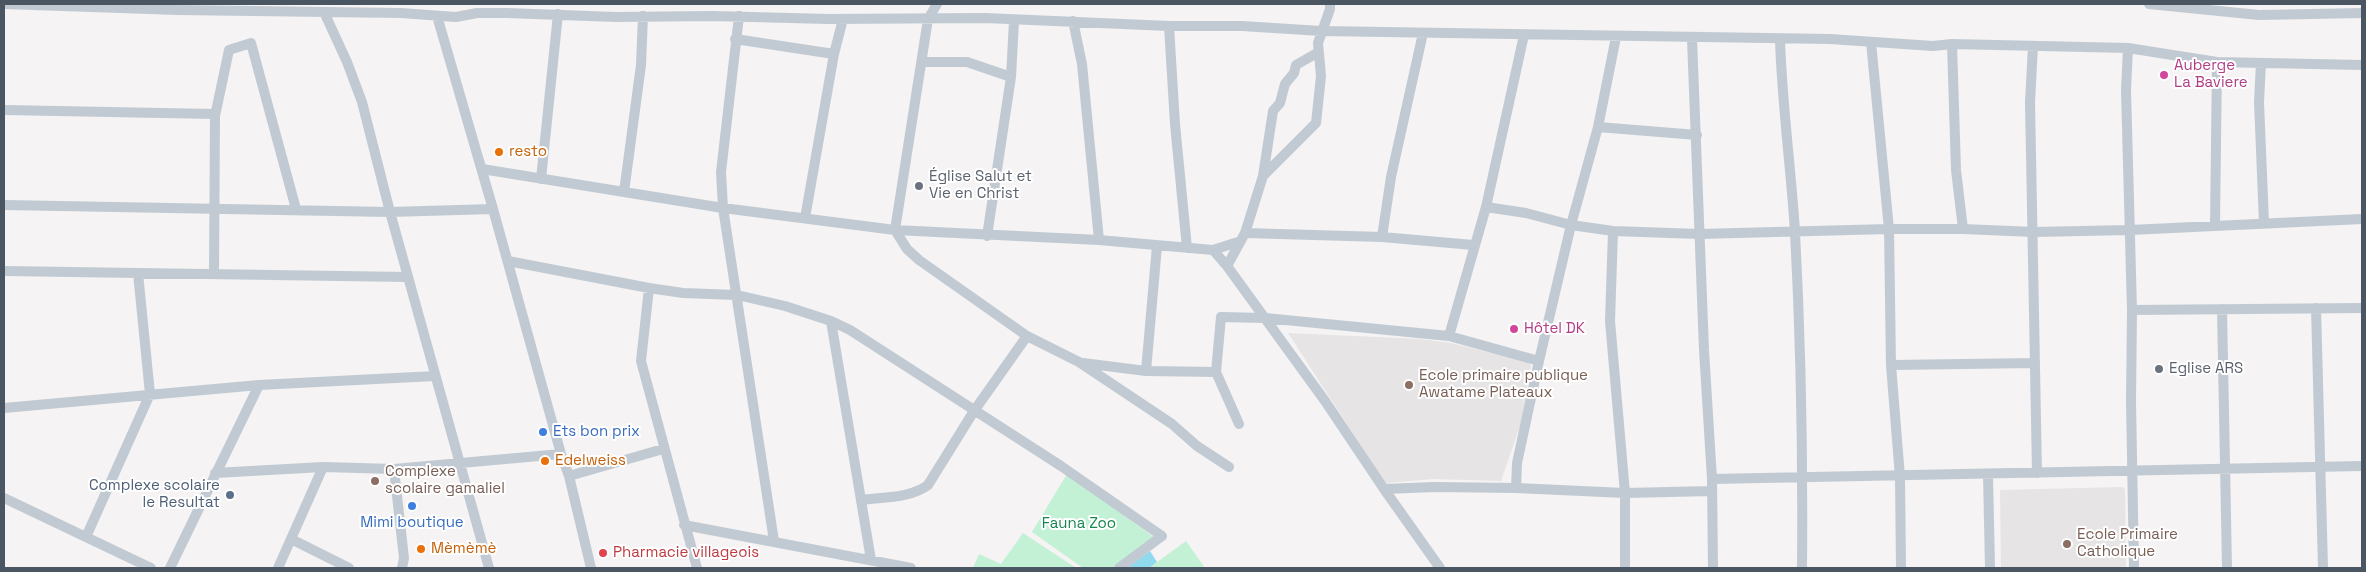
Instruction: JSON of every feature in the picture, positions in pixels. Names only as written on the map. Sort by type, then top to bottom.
[{"type":"street","points":[[4,4],[401,13],[456,17],[477,13],[507,12],[843,19],[985,18],[1014,21],[1073,21],[1169,26],[1242,26],[1321,31],[1870,42],[1933,46],[1952,44],[2128,48],[2217,62],[2362,65]]},
{"type":"street","points":[[937,4],[928,19],[896,230],[907,249],[919,260],[1027,336],[1080,362],[1172,424],[1197,446],[1229,467]]},
{"type":"street","points":[[1263,176],[1316,123],[1321,76],[1318,54],[1321,31],[1330,9],[1330,4]]},
{"type":"street","points":[[2149,4],[2259,15],[2362,13]]},
{"type":"street","points":[[324,12],[347,62],[362,102],[407,277],[489,568]]},
{"type":"street","points":[[541,179],[558,14]]},
{"type":"street","points":[[437,16],[482,169],[561,454],[569,476],[591,568]]},
{"type":"street","points":[[624,192],[641,64],[643,16]]},
{"type":"street","points":[[739,16],[721,172],[723,208],[774,541]]},
{"type":"street","points":[[805,218],[834,54],[843,19]]},
{"type":"street","points":[[987,236],[1010,77],[1014,21]]},
{"type":"street","points":[[1073,21],[1082,64],[1099,240]]},
{"type":"street","points":[[1169,26],[1175,124],[1187,248]]},
{"type":"street","points":[[1382,237],[1391,177],[1423,33]]},
{"type":"street","points":[[1449,336],[1473,245],[1486,207],[1524,36]]},
{"type":"street","points":[[1516,488],[1516,463],[1571,225],[1598,128],[1616,37]]},
{"type":"street","points":[[1692,38],[1697,134],[1699,234],[1712,479],[1713,568]]},
{"type":"street","points":[[736,40],[834,54]]},
{"type":"street","points":[[1780,40],[1782,91],[1795,231],[1803,478],[1802,568]]},
{"type":"street","points":[[1870,42],[1889,229],[1892,365],[1900,477],[1901,568]]},
{"type":"street","points":[[214,273],[215,116],[229,50],[251,43],[296,209]]},
{"type":"street","points":[[1952,44],[1956,170],[1963,229]]},
{"type":"street","points":[[2033,46],[2030,102],[2034,232],[2037,473]]},
{"type":"street","points":[[2128,48],[2126,90],[2132,310],[2131,401],[2134,568]]},
{"type":"street","points":[[1227,266],[1243,238],[1263,176],[1273,111],[1280,103],[1285,84],[1294,74],[1296,65],[1318,54]]},
{"type":"street","points":[[922,62],[967,62],[1010,77]]},
{"type":"street","points":[[2215,226],[2217,62]]},
{"type":"street","points":[[2261,63],[2259,71],[2259,102],[2264,224]]},
{"type":"street","points":[[4,110],[213,113],[215,116]]},
{"type":"street","points":[[1598,128],[1697,134]]},
{"type":"street","points":[[482,169],[723,208],[896,230],[987,236],[1099,240],[1213,250],[1243,238],[1382,237],[1473,245]]},
{"type":"street","points":[[4,205],[214,207],[390,212],[493,209]]},
{"type":"street","points":[[1486,207],[1526,213],[1571,225],[1613,231],[1699,234],[1889,229],[1963,229],[2034,232],[2130,230],[2362,219]]},
{"type":"street","points":[[1613,231],[1610,321],[1624,493],[1625,568]]},
{"type":"street","points":[[1146,371],[1157,246]]},
{"type":"street","points":[[1213,250],[1227,266],[1325,401],[1384,490],[1440,568]]},
{"type":"street","points":[[508,261],[682,293],[737,295],[786,306],[831,321],[869,341],[1061,466],[1162,536],[1119,568]]},
{"type":"street","points":[[4,271],[407,277]]},
{"type":"street","points":[[86,537],[150,394],[138,273]]},
{"type":"street","points":[[649,288],[641,361],[663,449],[697,568]]},
{"type":"street","points":[[2316,308],[2316,379],[2322,469],[2323,568]]},
{"type":"street","points":[[2132,310],[2362,308]]},
{"type":"street","points":[[2222,309],[2227,568]]},
{"type":"street","points":[[1239,424],[1216,372],[1221,317],[1265,318],[1449,336],[1539,361]]},
{"type":"street","points":[[831,321],[871,560]]},
{"type":"street","points":[[862,500],[909,494],[920,491],[928,485],[974,411],[1027,336]]},
{"type":"street","points":[[1080,362],[1146,371],[1216,372]]},
{"type":"street","points":[[1892,365],[2035,363]]},
{"type":"street","points":[[4,408],[259,385],[435,376]]},
{"type":"street","points":[[170,568],[259,385]]},
{"type":"street","points":[[569,476],[663,449]]},
{"type":"street","points":[[215,473],[323,467],[394,469],[561,454]]},
{"type":"street","points":[[1712,479],[2322,469],[2362,466]]},
{"type":"street","points":[[278,568],[323,467]]},
{"type":"street","points":[[394,469],[404,558],[402,568]]},
{"type":"street","points":[[1988,475],[1990,568]]},
{"type":"street","points":[[1384,490],[1435,487],[1516,488],[1624,493],[1712,491]]},
{"type":"street","points":[[4,498],[151,568]]},
{"type":"street","points":[[684,525],[911,568]]},
{"type":"street","points":[[291,539],[349,568]]},
{"type":"shaded area","points":[[1288,333],[1420,339],[1451,343],[1528,362],[1531,366],[1522,420],[1501,481],[1434,479],[1385,483]]},
{"type":"shaded area","points":[[2122,487],[2125,489],[2126,568],[2001,568],[2000,490]]},
{"type":"green space","name":"Fauna Zoo","points":[[1067,474],[1155,538],[1112,568],[1083,568],[1032,532]]},
{"type":"green space","points":[[1023,533],[1076,568],[973,568],[979,554],[1001,564]]},
{"type":"green space","points":[[1186,541],[1205,568],[1149,568]]},
{"type":"water","points":[[1150,551],[1157,562],[1149,568],[1127,568]]},
{"type":"place","name":"Auberge La Baviere","points":[[2164,75]]},
{"type":"place","name":"resto","points":[[499,152]]},
{"type":"place","name":"Église Salut et Vie en Christ","points":[[919,186]]},
{"type":"place","name":"Hôtel DK","points":[[1514,329]]},
{"type":"place","name":"Eglise ARS","points":[[2159,369]]},
{"type":"place","name":"Ecole primaire publique Awatame Plateaux","points":[[1409,385]]},
{"type":"place","name":"Ets bon prix","points":[[543,432]]},
{"type":"place","name":"Edelweiss","points":[[545,461]]},
{"type":"place","name":"Complexe scolaire gamaliel","points":[[375,481]]},
{"type":"place","name":"Complexe scolaire le Resultat","points":[[230,495]]},
{"type":"place","name":"Mimi boutique","points":[[412,506]]},
{"type":"place","name":"Ecole Primaire Catholique","points":[[2067,544]]},
{"type":"place","name":"Mèmèmè","points":[[421,549]]},
{"type":"place","name":"Pharmacie villageois","points":[[603,553]]}]
